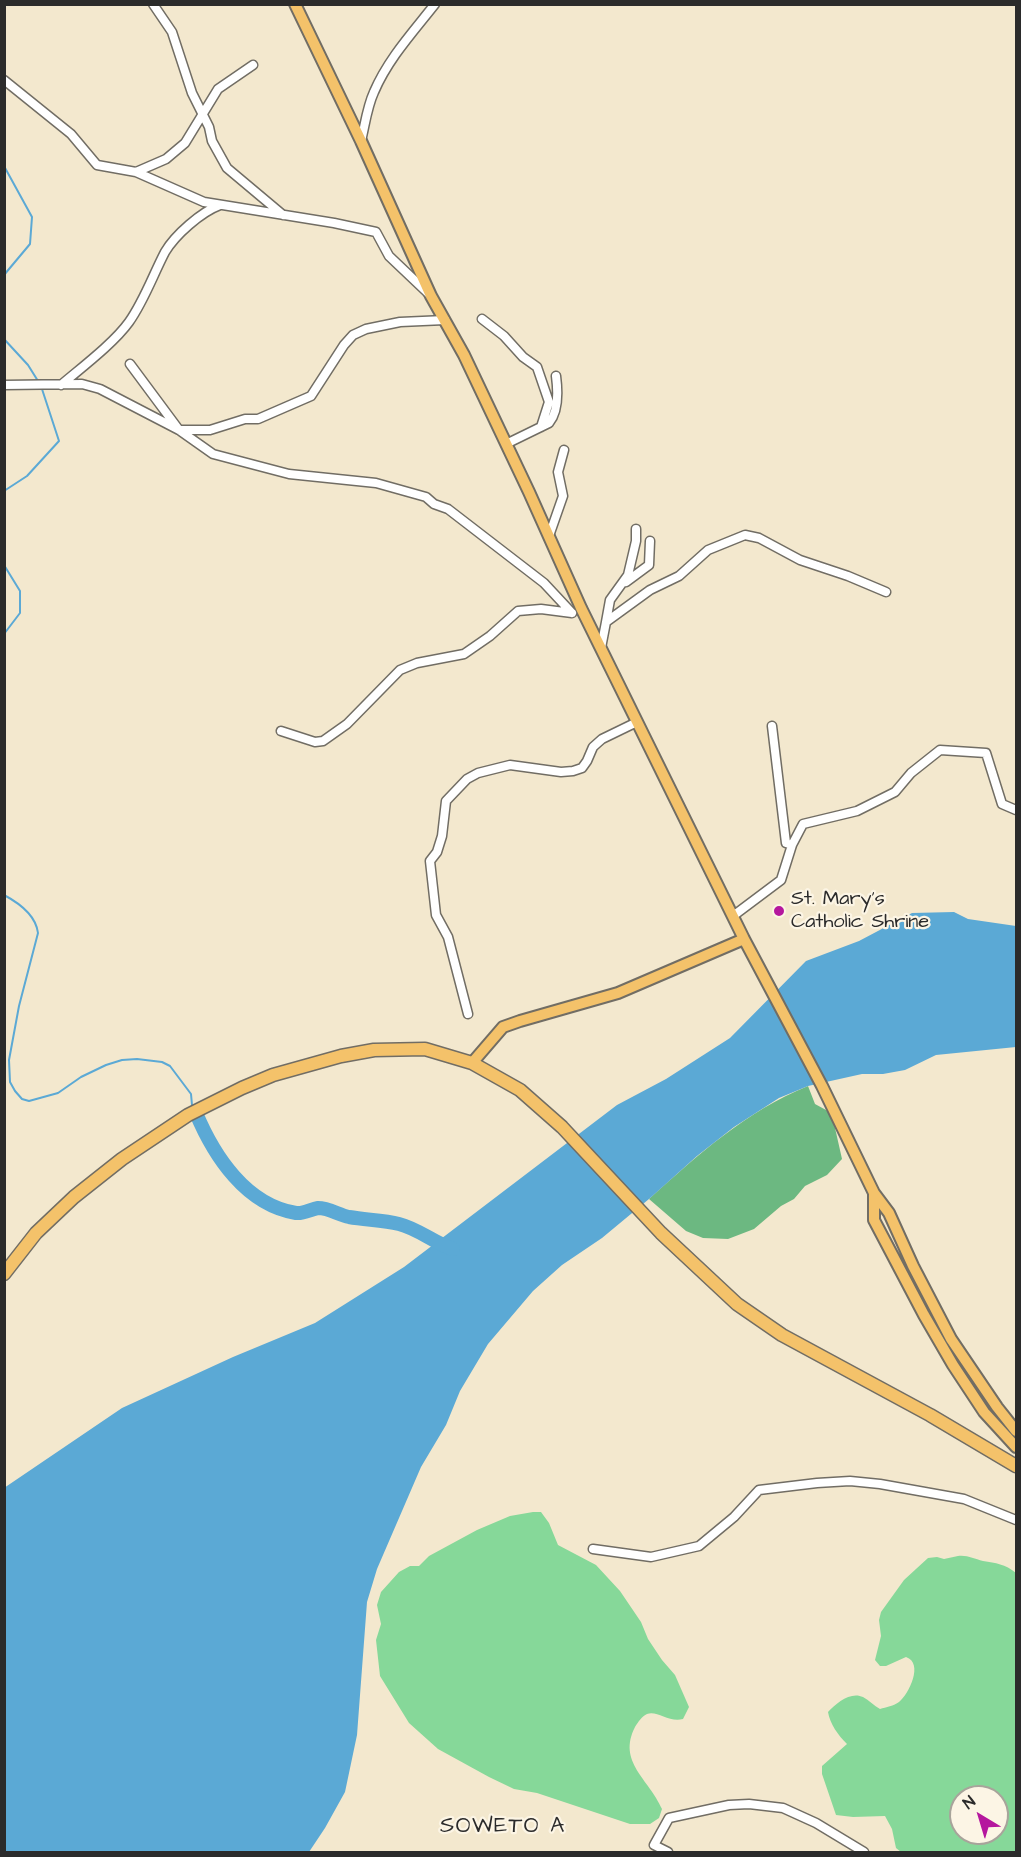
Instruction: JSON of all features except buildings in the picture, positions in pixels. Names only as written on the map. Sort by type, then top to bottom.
[{"type":"highway","points":[[4,1274],[36,1233],[74,1197],[122,1159],[188,1115],[273,1075],[374,1050],[425,1049],[472,1064],[520,1090],[562,1127],[661,1233],[737,1304],[782,1335],[930,1415],[1017,1466]]},
{"type":"main road","points":[[294,4],[361,141],[431,296],[464,355],[507,444],[549,536],[577,611],[601,648],[744,939],[822,1086],[874,1193],[889,1213],[913,1266],[951,1339],[997,1407],[1017,1431]]},
{"type":"main road","points":[[472,1064],[503,1027],[618,993],[744,939]]},
{"type":"main road","points":[[874,1193],[874,1220],[924,1315],[984,1412],[1017,1447]]},
{"type":"street","points":[[153,4],[172,32],[183,69],[202,117],[227,168],[283,215]]},
{"type":"street","points":[[361,141],[373,94],[382,76],[394,56],[435,4]]},
{"type":"street","points":[[136,172],[166,159],[185,143],[218,89],[253,65]]},
{"type":"street","points":[[4,80],[71,134],[97,165],[136,172],[204,202],[376,232],[389,256],[431,296]]},
{"type":"street","points":[[61,385],[88,363],[128,324],[166,250],[196,218],[221,205]]},
{"type":"street","points":[[482,319],[537,367],[549,402],[541,427]]},
{"type":"street","points":[[179,430],[210,430],[245,419],[258,419],[311,396],[344,345],[353,335],[366,329],[400,322],[445,320]]},
{"type":"street","points":[[130,364],[179,430]]},
{"type":"street","points":[[507,444],[549,423],[555,413],[558,391],[556,376]]},
{"type":"street","points":[[4,385],[82,384],[100,389],[179,430],[213,454],[289,474],[376,483],[426,497],[434,504],[448,509],[577,611]]},
{"type":"street","points":[[549,536],[563,496],[558,472],[564,450]]},
{"type":"street","points":[[623,584],[633,558],[636,529]]},
{"type":"street","points":[[606,622],[650,590],[679,576],[708,550],[745,534],[759,538],[800,560],[886,592]]},
{"type":"street","points":[[601,648],[610,600],[623,584],[649,565],[650,541]]},
{"type":"street","points":[[281,731],[315,742],[322,741],[347,724],[400,670],[417,663],[464,654],[490,636],[518,611],[541,609],[577,611]]},
{"type":"street","points":[[468,1014],[448,937],[436,915],[432,891],[430,861],[437,852],[442,836],[446,801],[467,779],[478,773],[510,765],[561,772],[582,768],[593,747],[602,739],[637,722]]},
{"type":"street","points":[[772,726],[786,843],[792,845]]},
{"type":"street","points":[[733,916],[781,880],[792,845],[803,824],[857,812],[896,792],[911,773],[940,750],[986,753],[1002,804],[1017,810]]},
{"type":"street","points":[[593,1549],[651,1557],[699,1546],[734,1517],[759,1490],[817,1483],[880,1484],[964,1499],[1017,1520]]},
{"type":"street","points":[[668,1852],[654,1845],[669,1818],[729,1805],[749,1804],[783,1808],[798,1813],[864,1852]]},
{"type":"green space","points":[[808,1086],[815,1104],[826,1110],[833,1119],[842,1159],[827,1175],[805,1186],[794,1199],[781,1206],[754,1229],[728,1239],[703,1238],[686,1231],[649,1199],[704,1151],[743,1121],[785,1096]]},
{"type":"green space","points":[[541,1512],[549,1523],[558,1545],[596,1565],[620,1591],[641,1622],[648,1639],[675,1675],[689,1707],[683,1719],[678,1720],[651,1713],[645,1715],[635,1727],[630,1739],[632,1760],[662,1809],[659,1818],[650,1824],[630,1824],[537,1793],[514,1789],[489,1777],[438,1749],[409,1723],[380,1676],[376,1640],[381,1624],[377,1605],[381,1592],[399,1572],[410,1566],[419,1566],[429,1556],[477,1530],[510,1516]]},
{"type":"green space","points":[[958,1556],[968,1557],[1000,1564],[1016,1573],[1016,1852],[901,1852],[896,1848],[892,1829],[885,1816],[836,1815],[822,1774],[822,1766],[847,1744],[831,1721],[828,1712],[831,1709],[844,1699],[858,1696],[865,1698],[880,1709],[897,1703],[907,1692],[914,1672],[911,1660],[906,1657],[886,1666],[880,1666],[875,1660],[881,1636],[879,1620],[881,1612],[904,1580],[928,1558],[944,1559]]},
{"type":"water","points":[[954,912],[968,919],[1016,926],[1016,1047],[936,1055],[905,1070],[883,1074],[862,1074],[808,1086],[779,1098],[734,1127],[602,1238],[562,1265],[533,1291],[488,1344],[460,1391],[446,1425],[421,1467],[377,1569],[367,1602],[357,1735],[345,1792],[309,1852],[5,1852],[4,1488],[122,1408],[233,1357],[315,1323],[404,1267],[617,1105],[666,1079],[730,1038],[806,961],[859,941],[912,913]]},
{"type":"waterway","points":[[4,166],[32,217],[30,244],[4,275]]},
{"type":"waterway","points":[[4,339],[28,365],[38,381]]},
{"type":"waterway","points":[[4,491],[27,476],[59,441],[41,386]]},
{"type":"waterway","points":[[4,565],[20,591],[20,613],[4,634]]},
{"type":"waterway","points":[[4,895],[26,911],[34,921],[38,933],[19,1006],[9,1060],[10,1082],[22,1099],[29,1101],[58,1093],[81,1077],[106,1065],[122,1060],[137,1059],[162,1062],[170,1066],[191,1094],[192,1105]]},
{"type":"waterway","points":[[196,1113],[222,1161],[247,1189],[262,1200],[296,1213],[322,1208],[349,1217],[399,1224],[453,1249]]},
{"type":"place","name":"St. Mary's Catholic Shrine","points":[[779,911]]},
{"type":"district","name":"SOWETO A","points":[[503,1827]]}]
